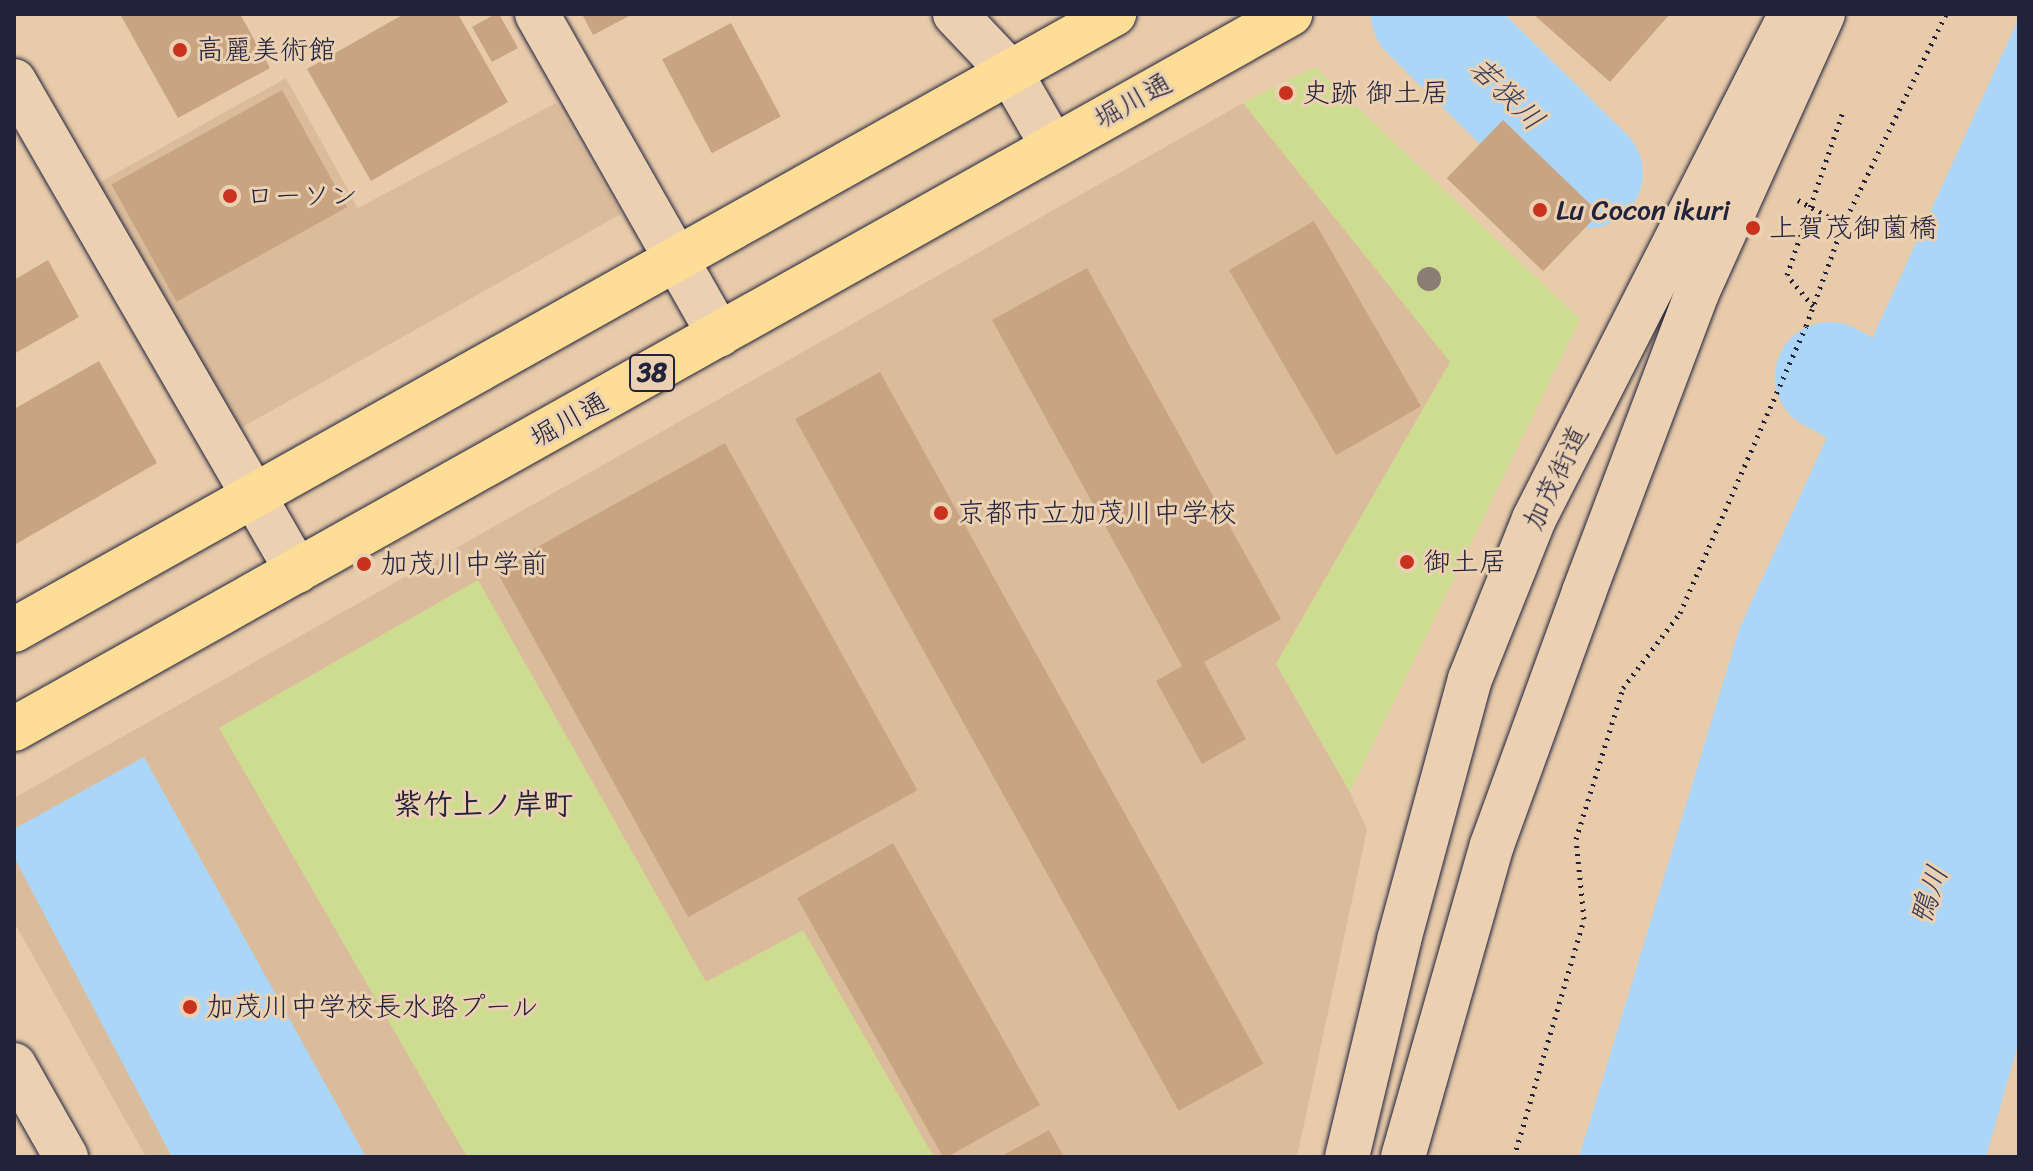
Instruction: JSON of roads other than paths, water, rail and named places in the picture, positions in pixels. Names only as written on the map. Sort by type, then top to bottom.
[{"type":"main road","points":[[14,630],[1114,14]]},
{"type":"main road","name":"堀川通","points":[[14,729],[1290,14]]},
{"type":"street","points":[[537,14],[719,335]]},
{"type":"street","points":[[955,14],[1010,72],[1052,145]]},
{"type":"street","name":"加茂街道","points":[[1347,1157],[1399,940],[1470,679],[1534,519],[1791,14]]},
{"type":"street","points":[[1403,1157],[1492,845],[1578,607],[1697,293],[1823,14]]},
{"type":"street","points":[[14,81],[297,571]]},
{"type":"street","points":[[14,1065],[66,1157]]},
{"type":"water","name":"鴨川","points":[[2019,18],[2019,1041],[1986,1157],[1579,1157],[1740,627]]},
{"type":"water","name":"加茂川中学校長水路プール","points":[[144,757],[366,1157],[172,1157],[14,857],[14,829]]},
{"type":"waterway","name":"若狭川","points":[[1426,14],[1588,173]]},
{"type":"waterway","name":"若狭川","points":[[1830,377],[2019,477]]},
{"type":"place","name":"高麗美術館","points":[[180,50]]},
{"type":"place","name":"史跡 御土居","points":[[1286,93]]},
{"type":"place","name":"ローソン","points":[[230,196]]},
{"type":"place","name":"Lu Cocon ikuri","points":[[1540,210]]},
{"type":"place","name":"上賀茂御薗橋","points":[[1753,228]]},
{"type":"place","name":"京都市立加茂川中学校","points":[[941,513]]},
{"type":"place","name":"御土居","points":[[1407,562]]},
{"type":"place","name":"加茂川中学前","points":[[364,564]]},
{"type":"place","name":"加茂川中学校長水路プール","points":[[190,1007]]},
{"type":"district","name":"紫竹上ノ岸町","points":[[483,804]]}]
